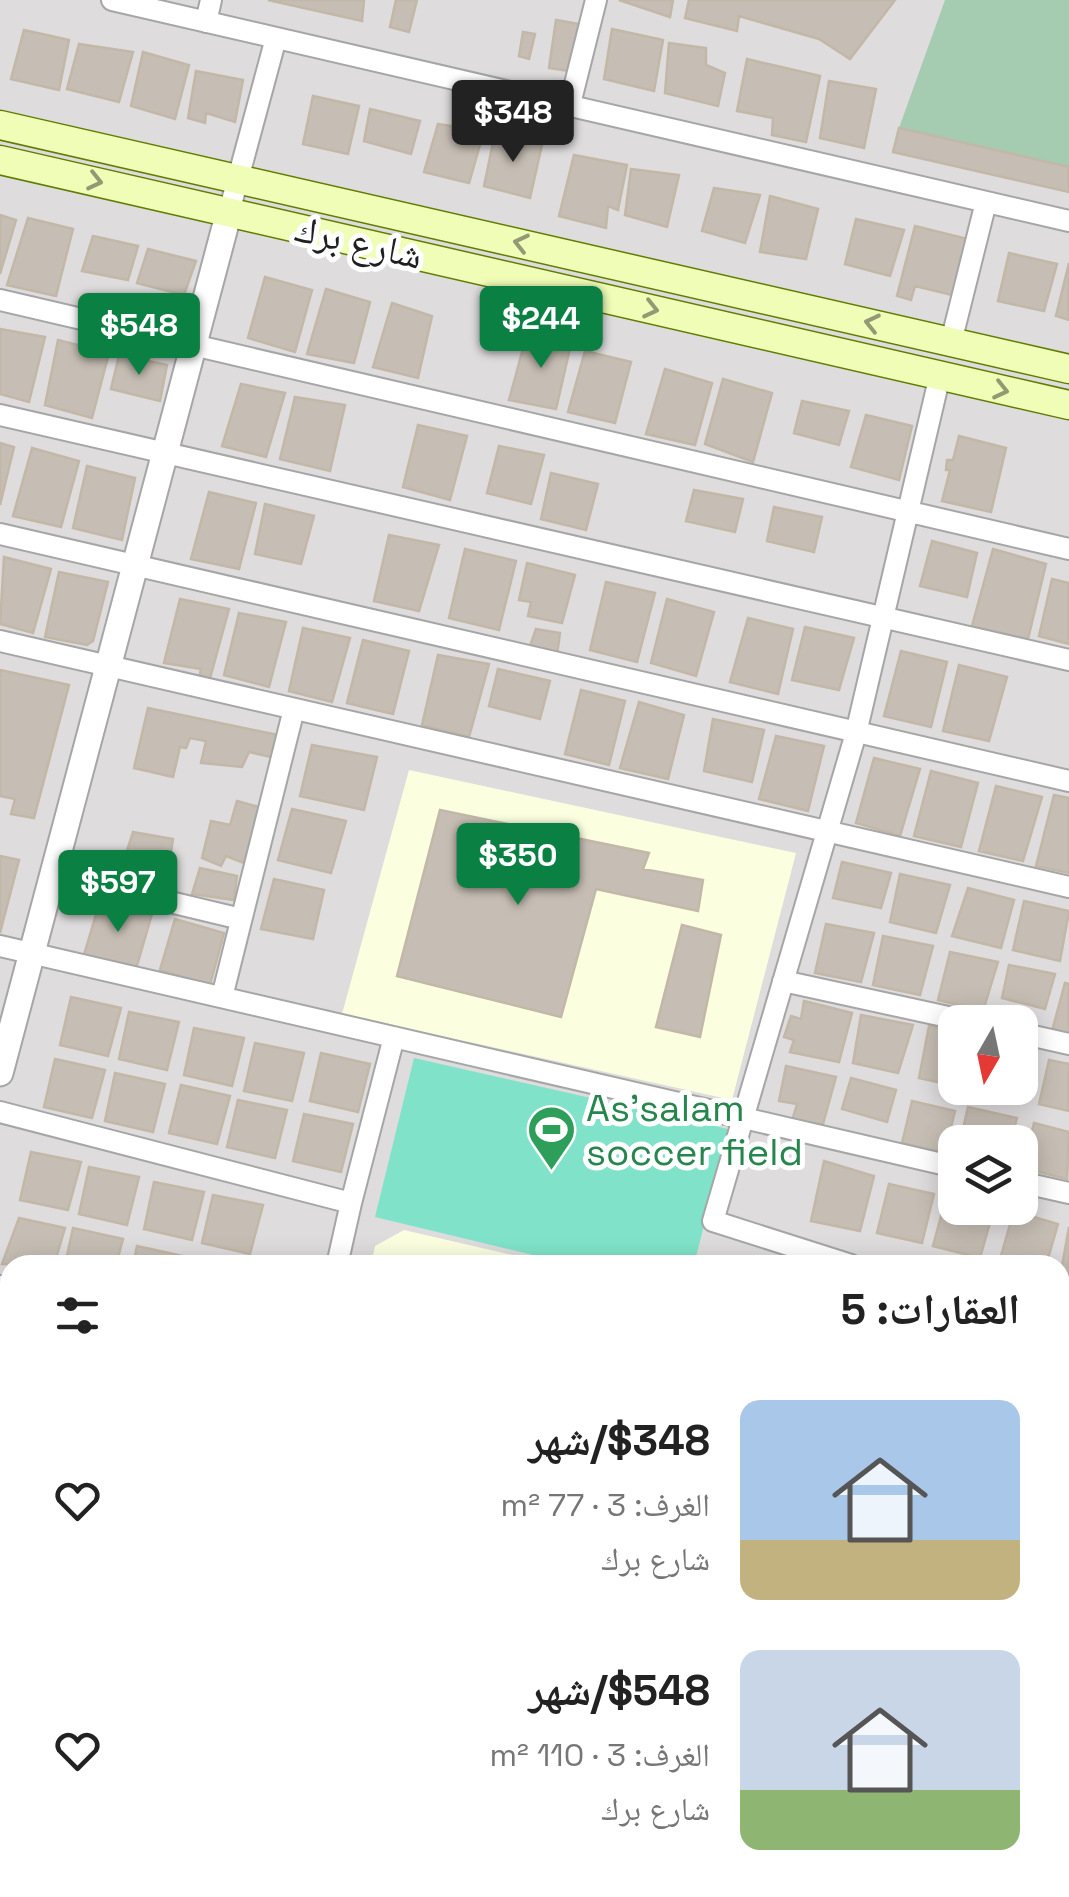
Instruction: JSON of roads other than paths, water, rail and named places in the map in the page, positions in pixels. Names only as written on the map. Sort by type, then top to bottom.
[{"type":"main road","name":"شارع برك","points":[[0,125],[1069,369]]},
{"type":"main road","name":"شارع برك","points":[[0,160],[1069,406]]},
{"type":"street","points":[[112,0],[1069,220]]},
{"type":"street","points":[[206,22],[211,0]]},
{"type":"street","points":[[570,104],[596,0]]},
{"type":"street","points":[[0,1073],[276,38]]},
{"type":"street","points":[[950,342],[986,202]]},
{"type":"street","points":[[0,300],[1069,549]]},
{"type":"street","points":[[820,1255],[713,1221],[856,733],[940,375]]},
{"type":"street","points":[[0,415],[1069,660]]},
{"type":"street","points":[[0,534],[1069,782]]},
{"type":"street","points":[[0,640],[826,834],[1069,887]]},
{"type":"street","points":[[222,998],[294,709]]},
{"type":"street","points":[[52,874],[241,919]]},
{"type":"street","points":[[0,946],[938,1164]]},
{"type":"street","points":[[783,981],[938,1015]]},
{"type":"street","points":[[339,1255],[394,1037]]},
{"type":"street","points":[[1038,1038],[1069,1044]]},
{"type":"street","points":[[0,1112],[351,1202]]},
{"type":"street","points":[[1038,1186],[1069,1193]]},
{"type":"place","name":"As'salam soccer field","points":[[551,1172]]}]
